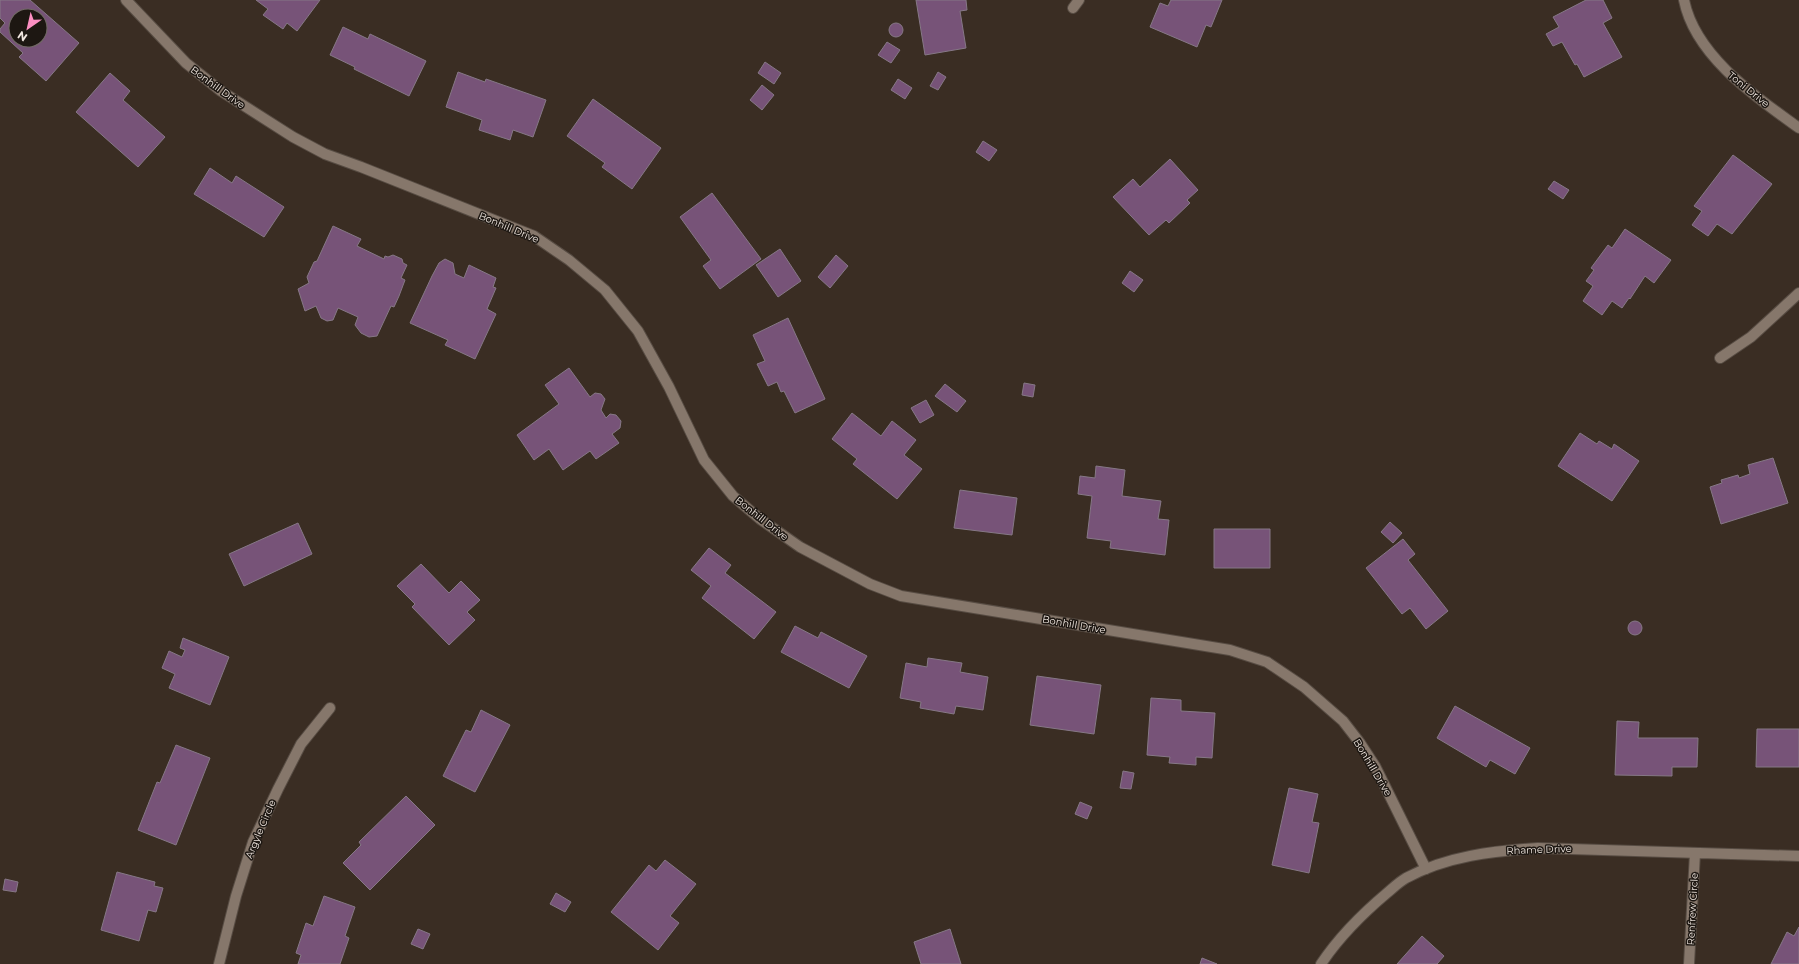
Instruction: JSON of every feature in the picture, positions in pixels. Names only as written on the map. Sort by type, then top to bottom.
[{"type":"street","name":"Bonhill Drive","points":[[126,0],[186,63],[227,94],[293,137],[325,154],[534,236],[569,260],[606,290],[638,331],[669,387],[704,460],[733,496],[760,519],[800,547],[870,584],[901,596],[1230,650],[1267,662],[1304,687],[1330,709],[1343,721],[1360,743],[1375,766],[1426,869]]},
{"type":"street","name":"Toni Drive","points":[[1684,0],[1693,26],[1705,45],[1726,71],[1799,128]]},
{"type":"street","points":[[1720,358],[1751,337],[1799,292]]},
{"type":"street","name":"Argyle Circle","points":[[219,964],[236,896],[253,842],[278,788],[301,744],[330,708]]},
{"type":"street","name":"Rhame Drive","points":[[1321,964],[1331,949],[1366,910],[1404,879],[1426,869],[1464,857],[1498,851],[1538,848],[1622,849],[1799,856]]},
{"type":"street","name":"Renfrew Circle","points":[[1689,964],[1695,853]]},
{"type":"building","points":[[0,0],[30,0],[39,8],[8,8],[8,39],[0,32],[0,29],[5,23],[0,18]]},
{"type":"building","points":[[256,0],[320,0],[297,31],[287,23],[283,29],[263,15],[268,9]]},
{"type":"building","points":[[916,0],[966,0],[967,10],[960,11],[966,48],[925,55]]},
{"type":"building","points":[[1171,0],[1222,0],[1211,27],[1206,25],[1197,47],[1150,27],[1160,3],[1168,6]]},
{"type":"building","points":[[1586,0],[1603,0],[1612,18],[1603,23],[1622,57],[1584,77],[1577,64],[1575,65],[1562,42],[1553,46],[1546,34],[1559,27],[1553,17]]},
{"type":"building","points":[[48,16],[79,43],[46,81],[19,57],[23,53],[18,48],[48,48]]},
{"type":"building","points":[[893,23],[899,23],[903,27],[903,33],[899,37],[893,37],[889,33],[889,27]]},
{"type":"building","points":[[343,27],[368,39],[370,34],[426,61],[409,96],[354,69],[355,67],[330,55]]},
{"type":"building","points":[[887,42],[900,50],[891,63],[878,55]]},
{"type":"building","points":[[765,62],[781,73],[774,84],[758,73]]},
{"type":"building","points":[[458,72],[485,82],[486,79],[546,100],[533,137],[513,130],[510,140],[479,130],[482,120],[446,107]]},
{"type":"building","points":[[938,72],[946,77],[938,90],[930,86]]},
{"type":"building","points":[[110,73],[130,91],[123,100],[165,137],[138,167],[76,112]]},
{"type":"building","points":[[898,79],[912,88],[905,99],[891,90]]},
{"type":"building","points":[[762,85],[774,95],[762,110],[750,100]]},
{"type":"building","points":[[593,99],[661,148],[632,189],[602,167],[605,163],[567,136]]},
{"type":"building","points":[[983,141],[997,150],[989,161],[976,152]]},
{"type":"building","points":[[1733,155],[1772,184],[1732,234],[1717,224],[1708,236],[1692,225],[1702,211],[1694,206]]},
{"type":"building","points":[[1170,159],[1198,190],[1187,200],[1190,203],[1169,223],[1166,220],[1149,235],[1113,197],[1133,179],[1140,187]]},
{"type":"building","points":[[210,168],[232,183],[236,176],[284,207],[264,237],[194,194]]},
{"type":"building","points":[[1554,181],[1569,190],[1563,199],[1548,189]]},
{"type":"building","points":[[712,193],[761,259],[720,289],[703,266],[711,260],[680,217]]},
{"type":"building","points":[[333,226],[361,239],[357,246],[384,259],[385,256],[388,257],[393,255],[402,259],[403,263],[407,265],[401,278],[405,280],[399,296],[394,307],[391,306],[377,336],[369,337],[361,333],[355,325],[358,317],[338,308],[333,320],[327,321],[321,318],[316,306],[305,311],[298,289],[309,283],[307,277],[314,262],[317,261]]},
{"type":"building","points":[[1625,229],[1671,260],[1654,283],[1645,276],[1630,299],[1629,298],[1622,308],[1612,301],[1602,315],[1583,301],[1593,286],[1586,281],[1594,270],[1591,268],[1608,245],[1612,248]]},
{"type":"building","points":[[780,249],[801,281],[778,297],[756,265]]},
{"type":"building","points":[[836,255],[848,266],[830,288],[818,277]]},
{"type":"building","points":[[445,259],[453,263],[455,274],[464,278],[469,265],[496,278],[493,287],[496,288],[487,309],[496,314],[475,359],[445,345],[448,340],[410,323],[439,263]]},
{"type":"building","points":[[1130,271],[1143,280],[1134,292],[1122,283]]},
{"type":"building","points":[[788,318],[825,399],[795,413],[784,391],[781,392],[777,382],[768,386],[757,364],[765,361],[753,335]]},
{"type":"building","points":[[569,368],[590,397],[595,393],[601,394],[605,399],[601,410],[606,418],[610,414],[616,415],[621,421],[620,428],[612,434],[619,443],[596,459],[590,451],[563,470],[549,449],[534,460],[517,435],[559,404],[545,385]]},
{"type":"building","points":[[1024,383],[1035,385],[1033,397],[1022,395]]},
{"type":"building","points":[[945,384],[966,401],[957,412],[935,396]]},
{"type":"building","points":[[926,400],[934,415],[920,423],[911,408]]},
{"type":"building","points":[[852,413],[881,436],[892,421],[916,440],[904,455],[922,469],[897,499],[853,464],[857,459],[832,439]]},
{"type":"building","points":[[1580,433],[1597,444],[1599,441],[1612,449],[1614,444],[1639,461],[1612,501],[1558,466]]},
{"type":"building","points":[[1773,458],[1788,503],[1721,524],[1710,487],[1722,483],[1721,480],[1738,475],[1739,478],[1750,474],[1748,465]]},
{"type":"building","points":[[1096,466],[1125,470],[1122,496],[1161,501],[1158,519],[1169,520],[1165,555],[1110,548],[1111,541],[1087,538],[1092,496],[1078,494],[1080,476],[1095,478]]},
{"type":"building","points":[[960,490],[1017,498],[1012,535],[954,528]]},
{"type":"building","points":[[1390,522],[1402,533],[1393,543],[1381,532]]},
{"type":"building","points":[[298,523],[312,554],[244,586],[229,554]]},
{"type":"building","points":[[1214,529],[1270,529],[1270,568],[1214,568]]},
{"type":"building","points":[[1403,539],[1415,554],[1408,560],[1448,611],[1426,629],[1410,608],[1402,614],[1366,568]]},
{"type":"building","points":[[709,548],[731,565],[725,573],[776,612],[754,639],[702,598],[711,586],[691,570]]},
{"type":"building","points":[[421,564],[449,593],[461,581],[480,600],[467,612],[475,620],[449,645],[412,607],[415,604],[397,586]]},
{"type":"building","points":[[1632,621],[1638,621],[1642,625],[1642,631],[1638,635],[1632,635],[1628,631],[1628,625]]},
{"type":"building","points":[[795,626],[818,638],[821,632],[867,656],[849,688],[781,652]]},
{"type":"building","points":[[183,638],[229,657],[210,705],[169,688],[175,674],[162,668],[169,651],[182,657],[185,650],[180,648]]},
{"type":"building","points":[[928,658],[962,663],[960,672],[988,677],[983,710],[956,706],[954,714],[920,708],[921,702],[900,698],[906,663],[927,667]]},
{"type":"building","points":[[1037,676],[1101,685],[1094,734],[1030,725]]},
{"type":"building","points":[[1151,698],[1181,700],[1181,711],[1215,713],[1212,758],[1196,757],[1196,765],[1169,763],[1170,757],[1147,755]]},
{"type":"building","points":[[1455,706],[1530,748],[1515,774],[1490,760],[1486,767],[1437,738]]},
{"type":"building","points":[[481,710],[510,725],[475,792],[443,776],[466,730],[471,732]]},
{"type":"building","points":[[1617,721],[1639,722],[1638,738],[1698,738],[1697,767],[1672,767],[1672,776],[1615,775]]},
{"type":"building","points":[[1757,729],[1799,729],[1799,767],[1756,767]]},
{"type":"building","points":[[176,745],[210,758],[176,845],[138,830],[157,782],[160,783]]},
{"type":"building","points":[[1123,771],[1134,773],[1131,789],[1120,788]]},
{"type":"building","points":[[1289,788],[1318,794],[1312,822],[1319,823],[1309,873],[1272,865]]},
{"type":"building","points":[[406,796],[435,825],[370,890],[343,863],[361,845],[359,842]]},
{"type":"building","points":[[1080,802],[1092,807],[1087,819],[1075,814]]},
{"type":"building","points":[[665,860],[696,884],[670,916],[679,923],[658,950],[611,912],[649,865],[656,871]]},
{"type":"building","points":[[117,872],[155,882],[154,886],[163,888],[156,912],[148,910],[139,941],[101,930]]},
{"type":"building","points":[[5,879],[18,882],[16,892],[3,890]]},
{"type":"building","points":[[556,893],[571,902],[565,912],[550,904]]},
{"type":"building","points":[[324,896],[355,907],[345,936],[349,938],[340,964],[298,964],[301,955],[296,953],[306,923],[313,926]]},
{"type":"building","points":[[1799,927],[1799,964],[1771,964],[1787,932],[1794,936]]},
{"type":"building","points":[[418,929],[430,934],[423,949],[411,944]]},
{"type":"building","points":[[950,929],[961,964],[921,964],[914,942]]},
{"type":"building","points":[[1422,936],[1444,956],[1437,964],[1397,964]]},
{"type":"building","points":[[1202,958],[1217,964],[1200,964]]}]
